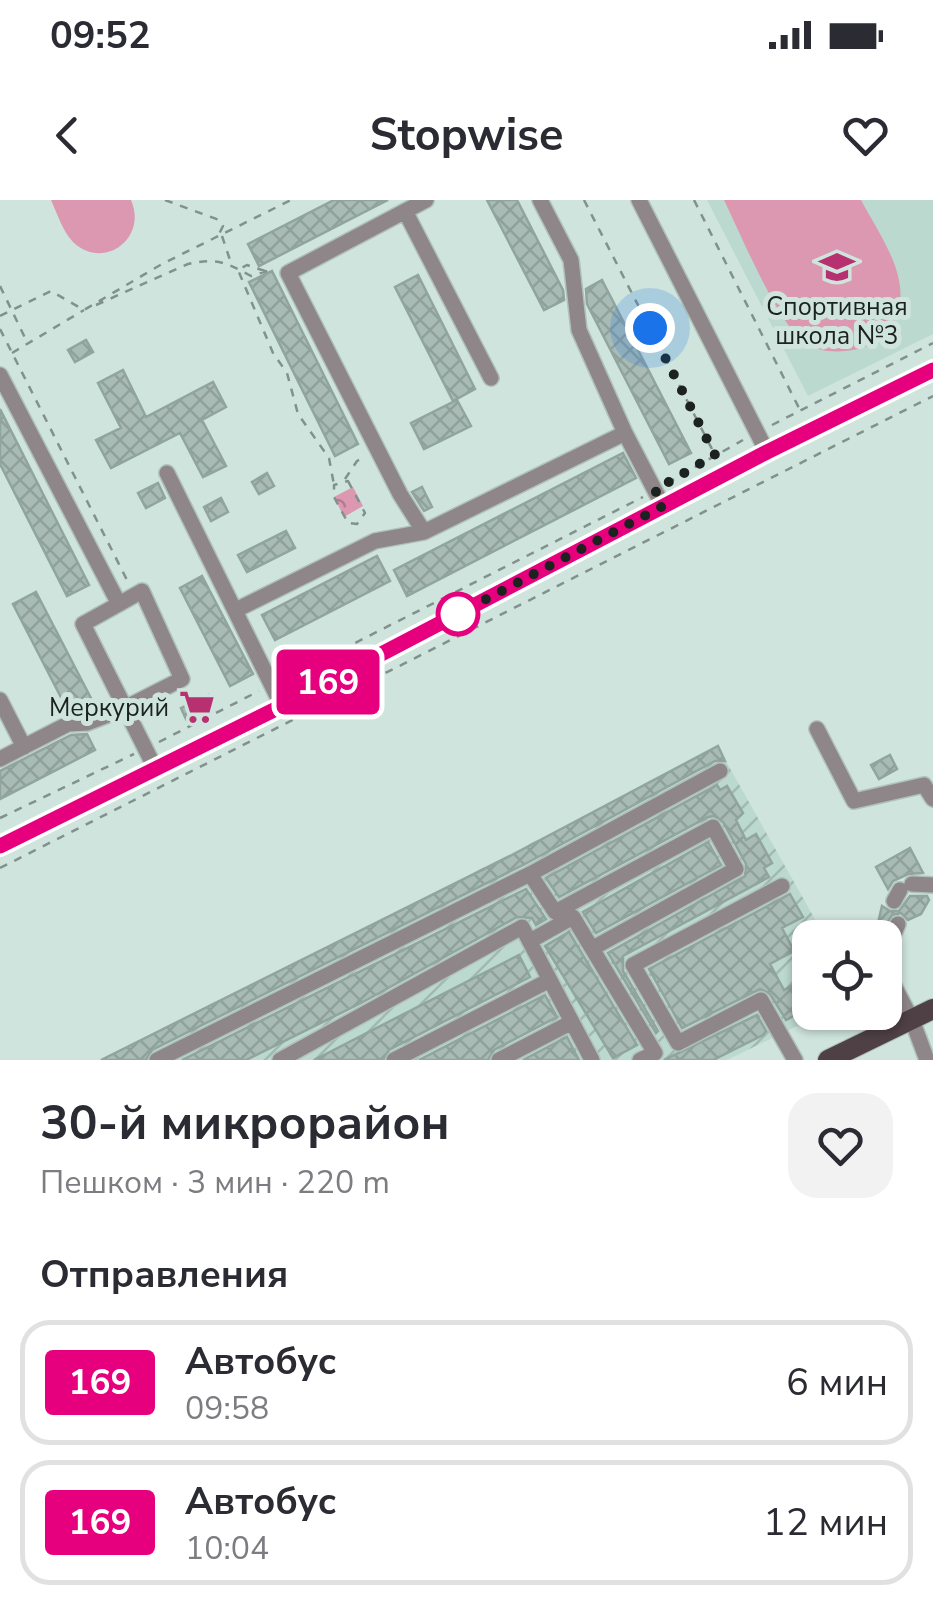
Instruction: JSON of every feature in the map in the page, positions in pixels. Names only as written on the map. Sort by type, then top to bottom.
[{"type":"main road","points":[[828,1060],[933,1008]]},
{"type":"street","points":[[424,532],[288,273],[426,200]]},
{"type":"street","points":[[540,200],[570,260],[580,330],[663,506]]},
{"type":"street","points":[[639,200],[767,452]]},
{"type":"street","points":[[405,211],[491,378]]},
{"type":"street","points":[[0,846],[282,706],[767,452],[933,370]]},
{"type":"street","points":[[0,375],[119,604]]},
{"type":"street","points":[[236,610],[375,541],[424,532],[626,432]]},
{"type":"street","points":[[167,474],[282,706]]},
{"type":"street","points":[[0,759],[68,724],[87,723],[123,709],[182,680],[142,591],[83,624],[123,709],[155,768]]},
{"type":"street","points":[[0,700],[24,747]]},
{"type":"street","points":[[816,730],[854,801],[924,786],[933,799]]},
{"type":"street","points":[[156,1060],[530,874],[720,771]]},
{"type":"street","points":[[530,940],[713,826],[736,869],[594,948]]},
{"type":"street","points":[[530,874],[554,912],[570,912]]},
{"type":"street","points":[[902,892],[933,884]]},
{"type":"street","points":[[678,1043],[634,965],[782,886]]},
{"type":"street","points":[[570,912],[594,948],[647,1056],[761,1000],[796,1060]]},
{"type":"street","points":[[280,1060],[522,927],[592,1060]]},
{"type":"street","points":[[394,1060],[548,981]]},
{"type":"street","points":[[902,1001],[927,1060]]},
{"type":"street","points":[[498,1060],[572,1022]]},
{"type":"path","points":[[165,200],[219,220],[223,226],[220,236],[233,266]]},
{"type":"path","points":[[12,353],[162,264],[291,200]]},
{"type":"path","points":[[584,200],[715,455]]},
{"type":"path","points":[[694,200],[800,410]]},
{"type":"path","points":[[84,310],[188,264],[215,260],[251,276],[275,269],[288,273]]},
{"type":"path","points":[[239,269],[247,264],[266,272]]},
{"type":"path","points":[[239,269],[273,354],[287,373],[298,414],[329,458],[334,497],[348,524],[357,524],[364,518],[364,506],[344,480]]},
{"type":"path","points":[[0,286],[27,342]]},
{"type":"path","points":[[0,316],[51,291],[84,310]]},
{"type":"path","points":[[0,329],[131,587],[142,591]]},
{"type":"path","points":[[0,818],[191,726],[933,344]]},
{"type":"path","points":[[0,868],[933,396]]},
{"type":"path","points":[[334,485],[344,480],[357,460],[378,449]]},
{"type":"path","points":[[220,716],[221,710]]},
{"type":"path","points":[[191,726],[196,729]]},
{"type":"shaded area","name":"Спортивная школа №3","points":[[707,200],[933,200],[933,334],[808,396]]},
{"type":"shaded area","points":[[718,747],[815,920],[792,920],[792,1029],[727,1060],[109,1060]]},
{"type":"green space","points":[[51,200],[131,200],[133,227],[128,238],[109,252],[85,250],[69,238]]},
{"type":"green space","name":"Спортивная школа №3","points":[[724,200],[861,200],[899,278],[901,295],[891,327],[879,339],[859,349],[833,351],[807,345],[770,295]]},
{"type":"green space","points":[[353,487],[363,506],[344,517],[334,497]]},
{"type":"building","points":[[334,200],[388,200],[259,266],[248,244]]},
{"type":"building","points":[[487,200],[517,200],[563,290],[564,300],[544,310]]},
{"type":"building","points":[[272,271],[358,444],[335,456],[249,282]]},
{"type":"building","points":[[418,275],[475,389],[453,401],[395,287]]},
{"type":"building","points":[[602,280],[691,453],[669,464],[587,304],[586,289]]},
{"type":"building","points":[[86,340],[93,352],[75,362],[68,350]]},
{"type":"building","points":[[123,370],[146,417],[213,382],[226,407],[202,420],[226,466],[203,477],[180,433],[111,468],[96,440],[121,428],[98,383]]},
{"type":"building","points":[[457,400],[471,426],[424,449],[411,423]]},
{"type":"building","points":[[0,409],[89,585],[67,596],[0,464]]},
{"type":"building","points":[[623,453],[636,478],[407,596],[394,570]]},
{"type":"building","points":[[267,473],[274,486],[259,494],[252,482]]},
{"type":"building","points":[[158,483],[165,498],[146,508],[138,493]]},
{"type":"building","points":[[422,487],[432,507],[424,511],[412,492]]},
{"type":"building","points":[[221,498],[228,512],[211,521],[204,507]]},
{"type":"building","points":[[286,531],[295,548],[247,572],[238,555]]},
{"type":"building","points":[[377,556],[390,581],[275,640],[262,615]]},
{"type":"building","points":[[202,576],[253,674],[230,686],[180,588]]},
{"type":"building","points":[[36,592],[95,706],[84,712],[69,713],[13,604]]},
{"type":"building","name":"Меркурий","points":[[208,695],[213,705],[186,719],[181,708]]},
{"type":"building","points":[[87,734],[95,750],[0,799],[0,771],[71,735]]},
{"type":"building","points":[[718,746],[725,761],[715,761],[525,864],[152,1050],[146,1060],[101,1060],[512,855]]},
{"type":"building","points":[[890,755],[897,769],[879,779],[871,765]]},
{"type":"building","points":[[717,785],[720,790],[727,786],[743,813],[736,820],[746,840],[756,834],[772,863],[764,868],[769,877],[623,956],[623,971],[656,1033],[608,953],[745,876],[746,864],[723,822],[708,817],[559,897],[546,878]]},
{"type":"building","points":[[708,842],[721,865],[596,933],[583,912]]},
{"type":"building","points":[[910,848],[923,873],[908,874],[893,881],[888,889],[876,867]]},
{"type":"building","points":[[526,889],[546,919],[536,925],[532,918],[517,917],[361,1003],[246,1060],[182,1060]]},
{"type":"building","points":[[790,894],[803,917],[782,928],[792,952],[770,964],[784,990],[792,986],[792,1017],[786,1020],[770,994],[760,989],[682,1028],[649,969]]},
{"type":"building","points":[[910,896],[927,896],[929,900],[921,914],[908,920],[901,913],[889,920],[879,920],[882,906],[899,911]]},
{"type":"building","points":[[569,932],[637,1045],[613,1058],[545,946]]},
{"type":"building","points":[[519,955],[530,977],[389,1050],[383,1060],[314,1060]]},
{"type":"building","points":[[545,995],[557,1017],[494,1050],[488,1060],[419,1060]]},
{"type":"building","points":[[757,1015],[766,1031],[763,1035],[713,1060],[664,1060]]},
{"type":"building","points":[[567,1037],[579,1060],[523,1060]]},
{"type":"bus line","name":"169","points":[[0,846],[282,706],[767,452],[933,370]]},
{"type":"place","name":"Спортивная школа №3","points":[[837,267]]},
{"type":"place","name":"Меркурий","points":[[197,707]]},
{"type":"route","points":[[458,614],[663,506],[655,490],[715,455],[650,328]]}]
